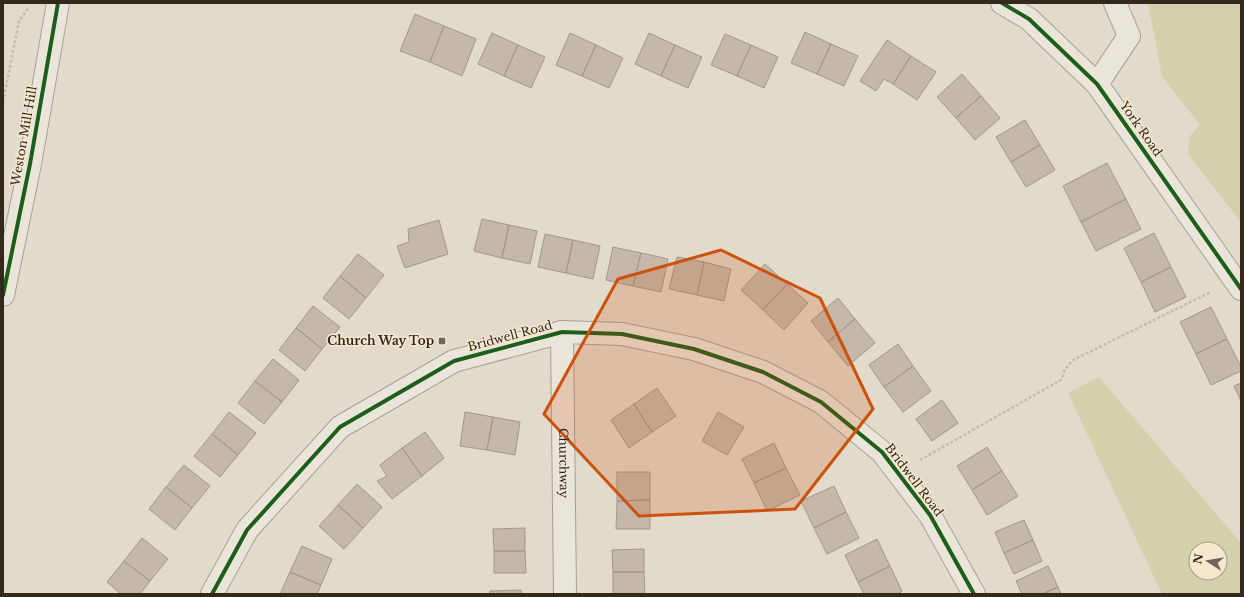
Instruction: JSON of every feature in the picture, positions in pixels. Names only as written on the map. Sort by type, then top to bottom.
[{"type":"street","name":"Weston Mill Hill","points":[[3,295],[30,164],[58,3]]},
{"type":"street","name":"York Road","points":[[1002,3],[1029,19],[1097,84],[1238,285]]},
{"type":"street","points":[[1097,84],[1129,36],[1115,3]]},
{"type":"street","name":"Bridwell Road","points":[[212,594],[247,530],[340,427],[454,361],[562,332],[622,334],[694,348],[763,372],[821,402],[882,452],[898,472],[930,515],[974,594]]},
{"type":"street","name":"Churchway","points":[[562,332],[565,594]]},
{"type":"path","points":[[3,102],[19,21],[32,3]]},
{"type":"path","points":[[898,472],[1061,380],[1065,369],[1073,360],[1238,285]]},
{"type":"highlighted area","points":[[721,250],[820,298],[873,409],[795,509],[639,516],[544,414],[618,279]]},
{"type":"green space","points":[[1148,3],[1241,3],[1241,222],[1188,154],[1189,137],[1200,125],[1162,76]]},
{"type":"green space","points":[[1099,377],[1241,543],[1241,594],[1162,594],[1068,393]]},
{"type":"building","points":[[415,14],[444,26],[430,62],[400,51]]},
{"type":"building","points":[[444,26],[476,39],[462,76],[430,62]]},
{"type":"building","points":[[805,32],[831,44],[817,74],[791,63]]},
{"type":"building","points":[[492,33],[518,45],[504,76],[478,64]]},
{"type":"building","points":[[570,33],[596,45],[582,76],[556,65]]},
{"type":"building","points":[[649,33],[675,45],[661,76],[635,64]]},
{"type":"building","points":[[725,34],[751,45],[737,76],[711,65]]},
{"type":"building","points":[[887,40],[911,56],[893,84],[884,79],[876,91],[860,81]]},
{"type":"building","points":[[831,44],[858,56],[844,86],[817,74]]},
{"type":"building","points":[[518,45],[545,57],[531,88],[504,76]]},
{"type":"building","points":[[596,45],[623,58],[609,88],[582,76]]},
{"type":"building","points":[[675,45],[702,57],[688,88],[661,76]]},
{"type":"building","points":[[751,45],[778,57],[764,88],[737,76]]},
{"type":"building","points":[[911,56],[936,72],[917,100],[893,84]]},
{"type":"building","points":[[962,74],[981,96],[956,118],[937,97]]},
{"type":"building","points":[[981,96],[1000,118],[975,140],[956,118]]},
{"type":"building","points":[[1025,120],[1040,145],[1011,162],[996,137]]},
{"type":"building","points":[[1040,145],[1055,170],[1026,187],[1011,162]]},
{"type":"building","points":[[1107,163],[1126,199],[1081,222],[1063,186]]},
{"type":"building","points":[[1126,199],[1141,229],[1096,251],[1081,222]]},
{"type":"building","points":[[482,219],[509,225],[502,258],[474,251]]},
{"type":"building","points":[[439,220],[448,254],[405,268],[397,246],[409,242],[408,229]]},
{"type":"building","points":[[509,225],[537,231],[530,264],[502,258]]},
{"type":"building","points":[[1154,233],[1171,267],[1141,282],[1124,248]]},
{"type":"building","points":[[545,234],[573,240],[566,273],[538,267]]},
{"type":"building","points":[[573,240],[600,246],[593,279],[566,273]]},
{"type":"building","points":[[613,247],[641,253],[633,286],[606,280]]},
{"type":"building","points":[[641,253],[668,259],[661,292],[633,286]]},
{"type":"building","points":[[358,254],[384,275],[366,298],[340,276]]},
{"type":"building","points":[[677,257],[704,262],[697,295],[669,289]]},
{"type":"building","points":[[704,262],[731,269],[724,301],[697,295]]},
{"type":"building","points":[[765,264],[787,284],[763,310],[741,290]]},
{"type":"building","points":[[1171,267],[1186,297],[1155,312],[1141,282]]},
{"type":"building","points":[[340,276],[366,298],[349,319],[323,298]]},
{"type":"building","points":[[787,284],[808,303],[784,330],[763,310]]},
{"type":"building","points":[[838,298],[855,319],[828,342],[811,321]]},
{"type":"building","points":[[313,306],[340,327],[322,349],[296,328]]},
{"type":"building","points":[[1211,307],[1227,339],[1196,354],[1180,322]]},
{"type":"building","points":[[855,319],[875,343],[848,366],[828,342]]},
{"type":"building","points":[[296,328],[322,349],[305,371],[279,350]]},
{"type":"building","points":[[1227,339],[1241,367],[1241,371],[1211,385],[1196,354]]},
{"type":"building","points":[[898,344],[913,366],[884,387],[869,365]]},
{"type":"building","points":[[273,359],[299,380],[282,402],[255,381]]},
{"type":"building","points":[[913,366],[931,391],[903,412],[884,387]]},
{"type":"building","points":[[255,381],[282,402],[264,424],[238,403]]},
{"type":"building","points":[[1241,383],[1241,401],[1234,386]]},
{"type":"building","points":[[657,388],[676,416],[652,432],[634,404]]},
{"type":"building","points":[[942,400],[958,423],[932,441],[916,419]]},
{"type":"building","points":[[634,404],[652,432],[629,448],[611,420]]},
{"type":"building","points":[[229,412],[256,433],[238,455],[212,434]]},
{"type":"building","points":[[465,412],[493,417],[487,450],[460,446]]},
{"type":"building","points":[[718,412],[744,427],[727,455],[702,441]]},
{"type":"building","points":[[493,417],[520,422],[515,455],[487,450]]},
{"type":"building","points":[[425,432],[444,458],[422,476],[402,448]]},
{"type":"building","points":[[212,434],[238,455],[220,477],[194,456]]},
{"type":"building","points":[[774,443],[786,468],[754,483],[742,459]]},
{"type":"building","points":[[987,447],[1002,471],[972,490],[957,466]]},
{"type":"building","points":[[402,448],[422,476],[392,499],[377,481],[387,476],[380,465]]},
{"type":"building","points":[[184,465],[210,486],[192,508],[166,487]]},
{"type":"building","points":[[786,468],[800,495],[767,511],[754,483]]},
{"type":"building","points":[[1002,471],[1018,496],[987,515],[972,490]]},
{"type":"building","points":[[617,472],[650,472],[650,500],[617,501]]},
{"type":"building","points":[[357,484],[382,507],[363,528],[338,505]]},
{"type":"building","points":[[834,486],[846,512],[814,528],[801,501]]},
{"type":"building","points":[[166,487],[192,508],[175,530],[149,509]]},
{"type":"building","points":[[650,500],[650,529],[616,529],[617,501]]},
{"type":"building","points":[[338,505],[363,528],[344,549],[319,526]]},
{"type":"building","points":[[846,512],[859,538],[827,554],[814,528]]},
{"type":"building","points":[[1024,520],[1033,540],[1004,553],[995,532]]},
{"type":"building","points":[[525,528],[525,551],[494,551],[493,529]]},
{"type":"building","points":[[142,538],[168,559],[150,581],[124,561]]},
{"type":"building","points":[[877,539],[890,566],[858,582],[845,555]]},
{"type":"building","points":[[1033,540],[1042,561],[1014,574],[1004,553]]},
{"type":"building","points":[[302,546],[332,559],[321,585],[290,572]]},
{"type":"building","points":[[644,549],[644,572],[613,572],[612,550]]},
{"type":"building","points":[[494,551],[525,551],[526,573],[494,573]]},
{"type":"building","points":[[124,561],[150,581],[140,594],[121,594],[107,582]]},
{"type":"building","points":[[890,566],[902,591],[897,594],[864,594],[858,582]]},
{"type":"building","points":[[1048,566],[1058,587],[1042,594],[1022,594],[1016,581]]},
{"type":"building","points":[[290,572],[321,585],[317,594],[280,594]]},
{"type":"building","points":[[613,572],[644,572],[645,594],[613,594]]},
{"type":"building","points":[[1058,587],[1061,594],[1042,594]]},
{"type":"building","points":[[521,590],[522,594],[490,594],[490,591]]},
{"type":"cycle path","points":[[3,295],[30,164],[58,3]]},
{"type":"cycle path","points":[[1002,3],[1029,19],[1097,84],[1241,289]]},
{"type":"cycle path","points":[[212,594],[247,530],[340,427],[454,361],[562,332],[622,334],[694,349],[763,372],[821,402],[882,452],[930,515],[974,594]]},
{"type":"place","name":"Church Way Top","points":[[442,341]]}]
